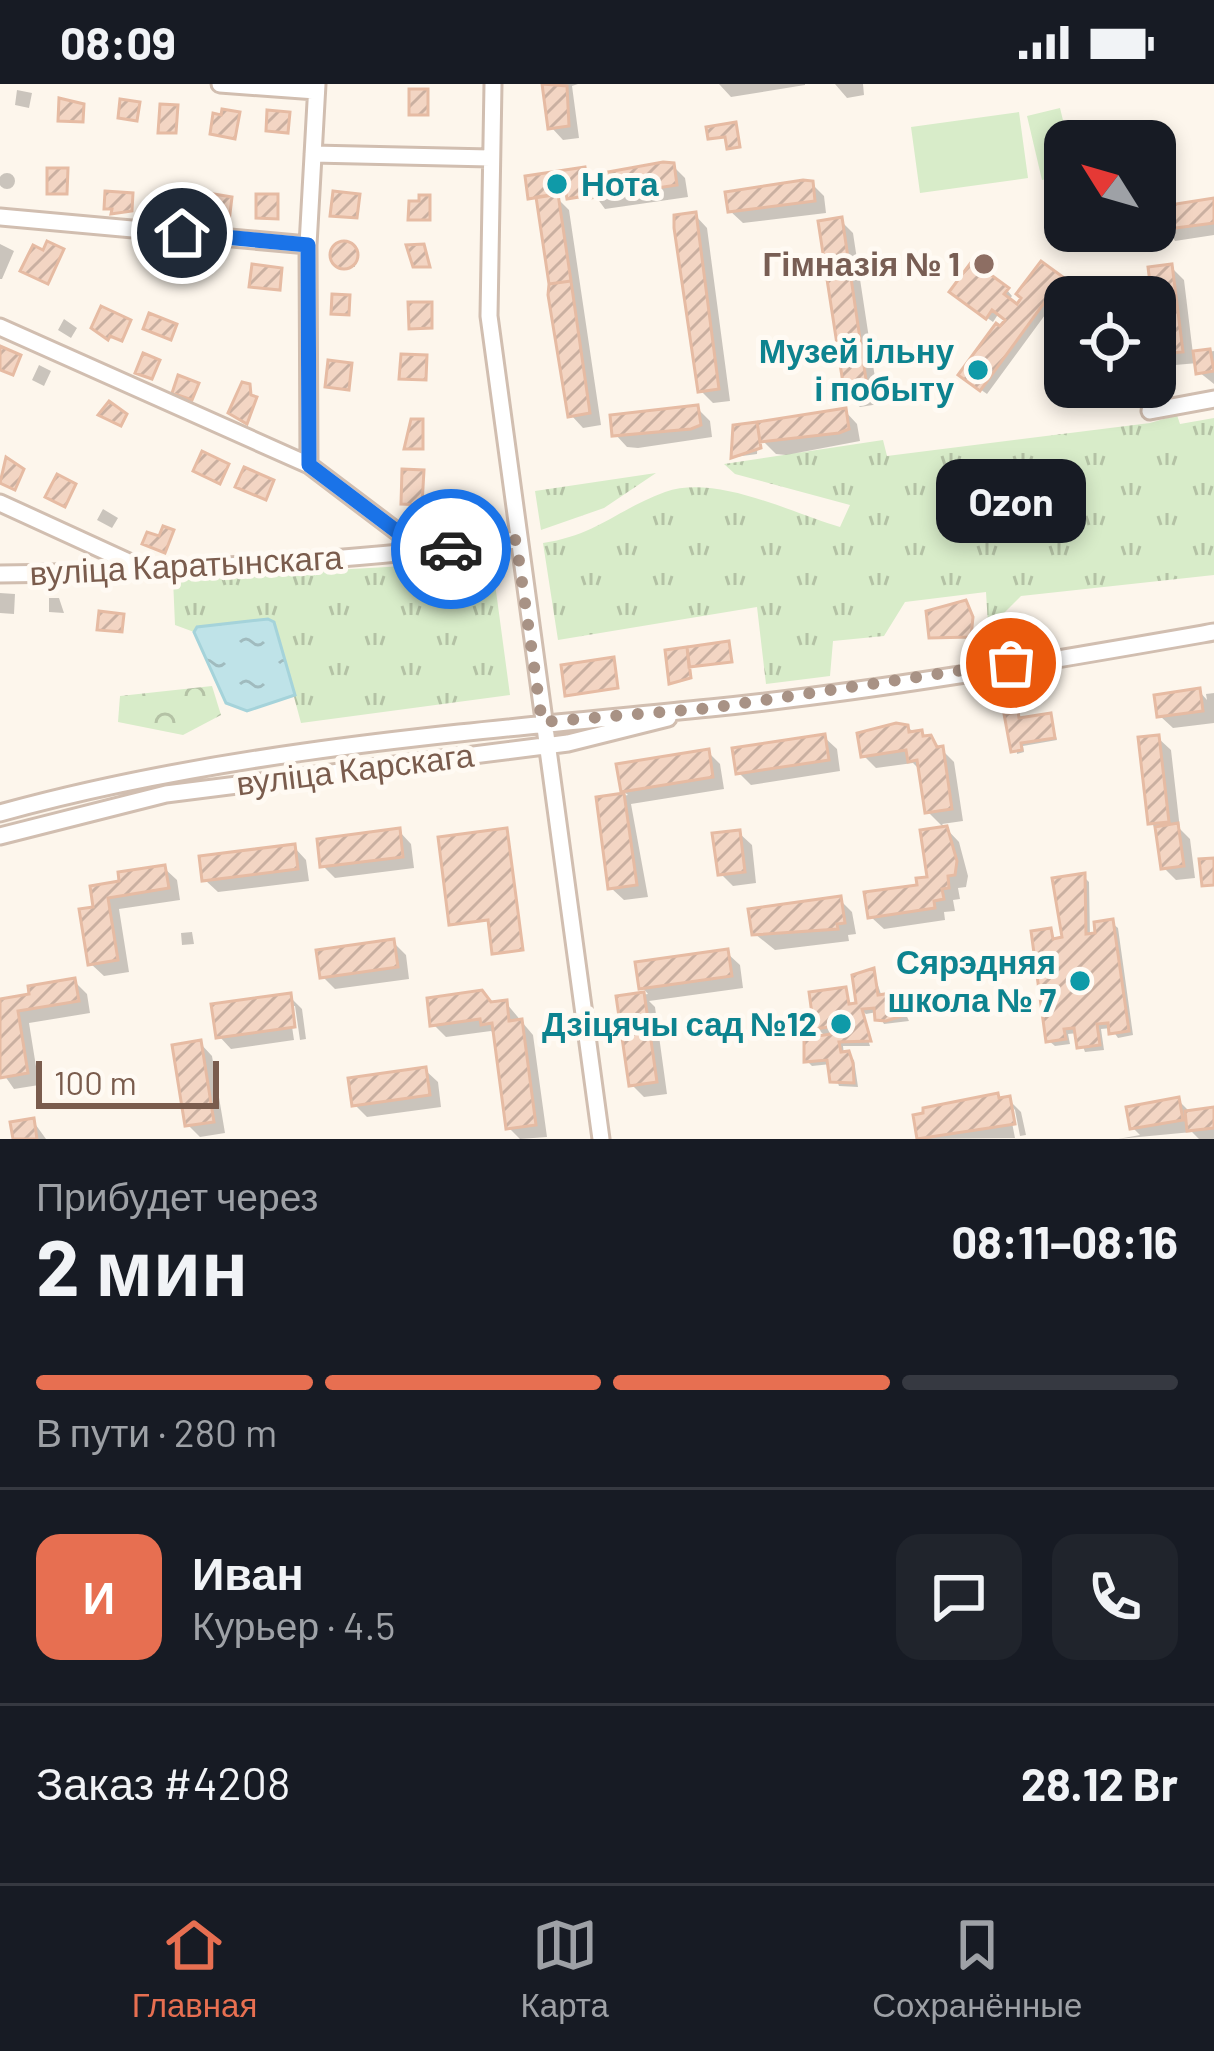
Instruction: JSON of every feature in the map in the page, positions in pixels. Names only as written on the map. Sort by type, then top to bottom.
[{"type":"street","points":[[220,84],[317,88],[308,245],[309,465]]},
{"type":"street","points":[[493,84],[489,316],[601,1139]]},
{"type":"street","points":[[313,154],[490,158]]},
{"type":"street","points":[[0,217],[308,245]]},
{"type":"street","points":[[0,327],[309,465],[424,552]]},
{"type":"street","points":[[1150,411],[1214,399]]},
{"type":"street","points":[[0,502],[148,571]]},
{"type":"street","name":"вуліца Каратынскага","points":[[0,574],[148,571],[424,552],[516,540]]},
{"type":"street","name":"вуліца Карскага","points":[[0,812],[114,782],[542,722],[711,708],[1214,632]]},
{"type":"street","name":"вуліца Карскага","points":[[0,836],[166,794],[545,746],[711,708]]},
{"type":"green space","points":[[1060,108],[1063,120],[1044,120],[1044,180],[1042,180],[1027,116]]},
{"type":"green space","points":[[1019,112],[1028,178],[920,193],[911,127]]},
{"type":"green space","points":[[1177,415],[1180,424],[1214,418],[1214,575],[1021,596],[1002,615],[1025,643],[1024,652],[990,657],[986,592],[905,602],[884,636],[833,641],[830,676],[766,684],[757,607],[558,640],[543,543],[578,534],[648,499],[685,488],[729,491],[840,527],[850,505],[735,474],[724,464],[883,440],[887,456],[1150,423]]},
{"type":"green space","points":[[656,473],[604,508],[541,530],[535,491]]},
{"type":"green space","points":[[491,554],[510,695],[301,723],[274,622],[198,627],[194,632],[175,625],[173,579],[422,565]]},
{"type":"green space","points":[[212,686],[221,715],[183,735],[118,722],[120,696]]},
{"type":"water","points":[[274,622],[295,695],[247,711],[226,703],[194,632],[197,627]]},
{"type":"building","points":[[542,84],[567,86],[569,126],[548,129]]},
{"type":"building","points":[[409,89],[428,89],[428,115],[409,115]]},
{"type":"building","points":[[59,98],[84,104],[83,122],[58,121]]},
{"type":"building","points":[[120,99],[140,102],[137,121],[118,118]]},
{"type":"building","points":[[160,104],[178,105],[176,133],[158,133]]},
{"type":"building","points":[[222,109],[240,112],[235,139],[210,134],[213,113],[221,115]]},
{"type":"building","points":[[267,110],[290,112],[288,133],[266,131]]},
{"type":"building","points":[[736,122],[740,147],[727,149],[725,137],[708,139],[706,127]]},
{"type":"building","points":[[674,163],[677,185],[590,198],[586,176]]},
{"type":"building","name":"Нота","points":[[585,167],[589,191],[579,197],[567,199],[566,193],[528,199],[525,176]]},
{"type":"building","points":[[47,168],[68,168],[67,194],[47,194]]},
{"type":"building","points":[[813,181],[815,201],[728,212],[725,192]]},
{"type":"building","points":[[105,191],[133,193],[132,211],[111,214],[112,209],[104,209]]},
{"type":"building","points":[[333,191],[360,194],[357,218],[330,216]]},
{"type":"building","points":[[208,193],[232,197],[229,222],[206,217]]},
{"type":"building","points":[[256,194],[278,194],[278,219],[256,218]]},
{"type":"building","points":[[558,194],[571,281],[549,284],[536,197]]},
{"type":"building","points":[[156,195],[177,195],[177,217],[156,217]]},
{"type":"building","points":[[419,195],[430,195],[430,220],[408,220],[409,201],[419,201]]},
{"type":"building","points":[[1214,198],[1214,223],[1176,228],[1176,204]]},
{"type":"building","points":[[696,212],[719,389],[698,392],[674,228],[674,215]]},
{"type":"building","points":[[842,217],[868,393],[845,396],[818,221]]},
{"type":"building","points":[[47,241],[64,249],[48,284],[20,271],[33,245],[43,250]]},
{"type":"building","points":[[344,241],[354,245],[358,255],[354,265],[344,269],[334,265],[330,255],[334,245]]},
{"type":"building","points":[[424,244],[430,267],[413,267],[406,245]]},
{"type":"building","points":[[972,261],[1009,288],[1004,294],[1017,304],[1021,298],[1016,294],[1041,261],[1062,276],[1044,276],[1044,303],[980,391],[958,375],[996,323],[1000,326],[1005,320],[992,310],[986,319],[949,292]]},
{"type":"building","points":[[252,264],[282,268],[280,290],[249,287]]},
{"type":"building","points":[[1172,264],[1174,276],[1149,276],[1148,267]]},
{"type":"building","points":[[571,281],[590,413],[568,417],[548,295],[549,284]]},
{"type":"building","points":[[332,294],[350,295],[349,315],[331,314]]},
{"type":"building","points":[[1176,296],[1183,352],[1176,353]]},
{"type":"building","points":[[408,302],[432,302],[432,328],[409,329]]},
{"type":"building","points":[[101,306],[131,320],[122,341],[110,336],[108,340],[91,328]]},
{"type":"building","points":[[149,313],[177,324],[171,340],[143,329]]},
{"type":"building","points":[[0,346],[21,355],[13,375],[0,370]]},
{"type":"building","points":[[1210,349],[1214,371],[1196,374],[1193,351]]},
{"type":"building","points":[[143,353],[160,360],[152,379],[135,373]]},
{"type":"building","points":[[401,354],[427,355],[426,380],[399,379]]},
{"type":"building","points":[[328,360],[352,363],[349,390],[325,387]]},
{"type":"building","points":[[178,375],[199,383],[192,400],[172,393]]},
{"type":"building","points":[[242,382],[250,384],[251,395],[257,397],[247,424],[228,413]]},
{"type":"building","points":[[109,401],[127,414],[121,426],[98,415]]},
{"type":"building","points":[[698,405],[701,425],[691,429],[612,436],[610,415]]},
{"type":"building","points":[[846,408],[849,429],[839,433],[760,442],[757,422]]},
{"type":"building","points":[[411,419],[423,419],[423,449],[404,449]]},
{"type":"building","points":[[757,422],[761,448],[731,458],[733,425]]},
{"type":"building","points":[[202,451],[229,464],[220,484],[193,471]]},
{"type":"building","points":[[6,457],[24,469],[15,490],[0,483]]},
{"type":"building","points":[[244,467],[274,480],[266,500],[235,487]]},
{"type":"building","points":[[402,469],[424,470],[422,505],[401,504]]},
{"type":"building","points":[[57,474],[76,484],[65,507],[45,497]]},
{"type":"building","points":[[163,526],[174,530],[165,553],[142,544],[147,532],[159,536]]},
{"type":"building","points":[[966,600],[973,617],[971,637],[929,638],[926,611]]},
{"type":"building","points":[[99,611],[124,614],[122,632],[97,630]]},
{"type":"building","points":[[729,641],[732,662],[689,667],[687,647]]},
{"type":"building","points":[[687,647],[691,678],[669,684],[665,650]]},
{"type":"building","points":[[614,657],[618,688],[565,696],[561,665]]},
{"type":"building","points":[[1200,688],[1203,711],[1157,717],[1154,695]]},
{"type":"building","points":[[1018,712],[1019,718],[1051,713],[1055,738],[1021,743],[1022,750],[1011,752],[1004,714]]},
{"type":"building","points":[[896,723],[908,725],[909,732],[922,730],[937,747],[943,746],[952,809],[925,813],[917,760],[908,762],[906,750],[861,757],[857,733]]},
{"type":"building","points":[[825,734],[829,760],[736,774],[732,748]]},
{"type":"building","points":[[1159,735],[1169,822],[1148,824],[1138,737]]},
{"type":"building","points":[[709,749],[713,777],[621,792],[616,764]]},
{"type":"building","points":[[624,793],[637,885],[608,889],[596,797]]},
{"type":"building","points":[[1178,823],[1184,866],[1161,869],[1155,827]]},
{"type":"building","points":[[947,826],[957,861],[955,875],[948,876],[949,888],[942,889],[944,899],[934,901],[935,908],[868,918],[864,892],[917,885],[916,878],[927,877],[920,830]]},
{"type":"building","points":[[400,828],[403,857],[320,867],[317,839]]},
{"type":"building","points":[[507,828],[523,950],[492,954],[488,920],[449,925],[438,837]]},
{"type":"building","points":[[740,830],[745,872],[718,875],[712,833]]},
{"type":"building","points":[[295,844],[298,869],[202,881],[199,856]]},
{"type":"building","points":[[1214,858],[1214,885],[1202,886],[1199,859]]},
{"type":"building","points":[[165,865],[169,888],[108,898],[118,960],[88,965],[79,909],[93,907],[90,886],[119,881],[118,872]]},
{"type":"building","name":"Сярэдняя школа № 7","points":[[1085,873],[1086,934],[1095,933],[1094,922],[1113,919],[1129,1031],[1109,1034],[1108,1023],[1097,1024],[1100,1045],[1077,1048],[1074,1028],[1064,1029],[1066,1039],[1046,1042],[1031,931],[1051,928],[1053,939],[1062,937],[1052,878]]},
{"type":"building","points":[[841,896],[845,923],[837,924],[838,929],[752,935],[748,909]]},
{"type":"building","points":[[394,939],[398,967],[320,978],[316,950]]},
{"type":"building","points":[[728,949],[732,976],[639,989],[635,962]]},
{"type":"building","name":"Дзіцячы сад №12","points":[[874,968],[878,995],[898,992],[905,1015],[875,1020],[874,1008],[862,1009],[871,1041],[839,1042],[841,1052],[849,1051],[854,1083],[830,1082],[827,1060],[804,1062],[804,1038],[831,1034],[830,1027],[814,1029],[809,992],[846,987],[849,1004],[856,1003],[852,975]]},
{"type":"building","points":[[75,978],[79,1001],[18,1011],[28,1073],[0,1078],[0,999],[29,994],[28,986]]},
{"type":"building","points":[[482,990],[491,1002],[507,1000],[509,1021],[522,1019],[536,1125],[506,1129],[492,1023],[481,1025],[480,1019],[430,1026],[427,998]]},
{"type":"building","points":[[644,992],[657,1082],[629,1086],[616,996]]},
{"type":"building","points":[[291,993],[295,1027],[216,1038],[211,1004]]},
{"type":"building","points":[[201,1040],[214,1122],[185,1126],[172,1045]]},
{"type":"building","points":[[426,1067],[430,1095],[352,1106],[348,1078]]},
{"type":"building","points":[[998,1093],[999,1098],[1010,1096],[1015,1124],[917,1139],[913,1115],[923,1113],[923,1108]]},
{"type":"building","points":[[1179,1097],[1183,1120],[1130,1129],[1126,1107]]},
{"type":"building","points":[[1214,1107],[1214,1128],[1187,1131],[1185,1111]]},
{"type":"building","points":[[34,1118],[37,1139],[13,1139],[10,1122]]},
{"type":"way so far","points":[[451,549],[516,540],[542,722],[711,708],[1011,663]]},
{"type":"place","name":"Нота","points":[[557,184]]},
{"type":"place","name":"Гімназія № 1","points":[[984,264]]},
{"type":"place","name":"Музей ільну і побыту","points":[[978,370]]},
{"type":"place","name":"Ozon","points":[[1011,663]]},
{"type":"place","name":"Сярэдняя школа № 7","points":[[1080,981]]},
{"type":"place","name":"Дзіцячы сад №12","points":[[841,1024]]},
{"type":"route","points":[[182,233],[308,245],[309,465],[424,552],[451,549]]}]
